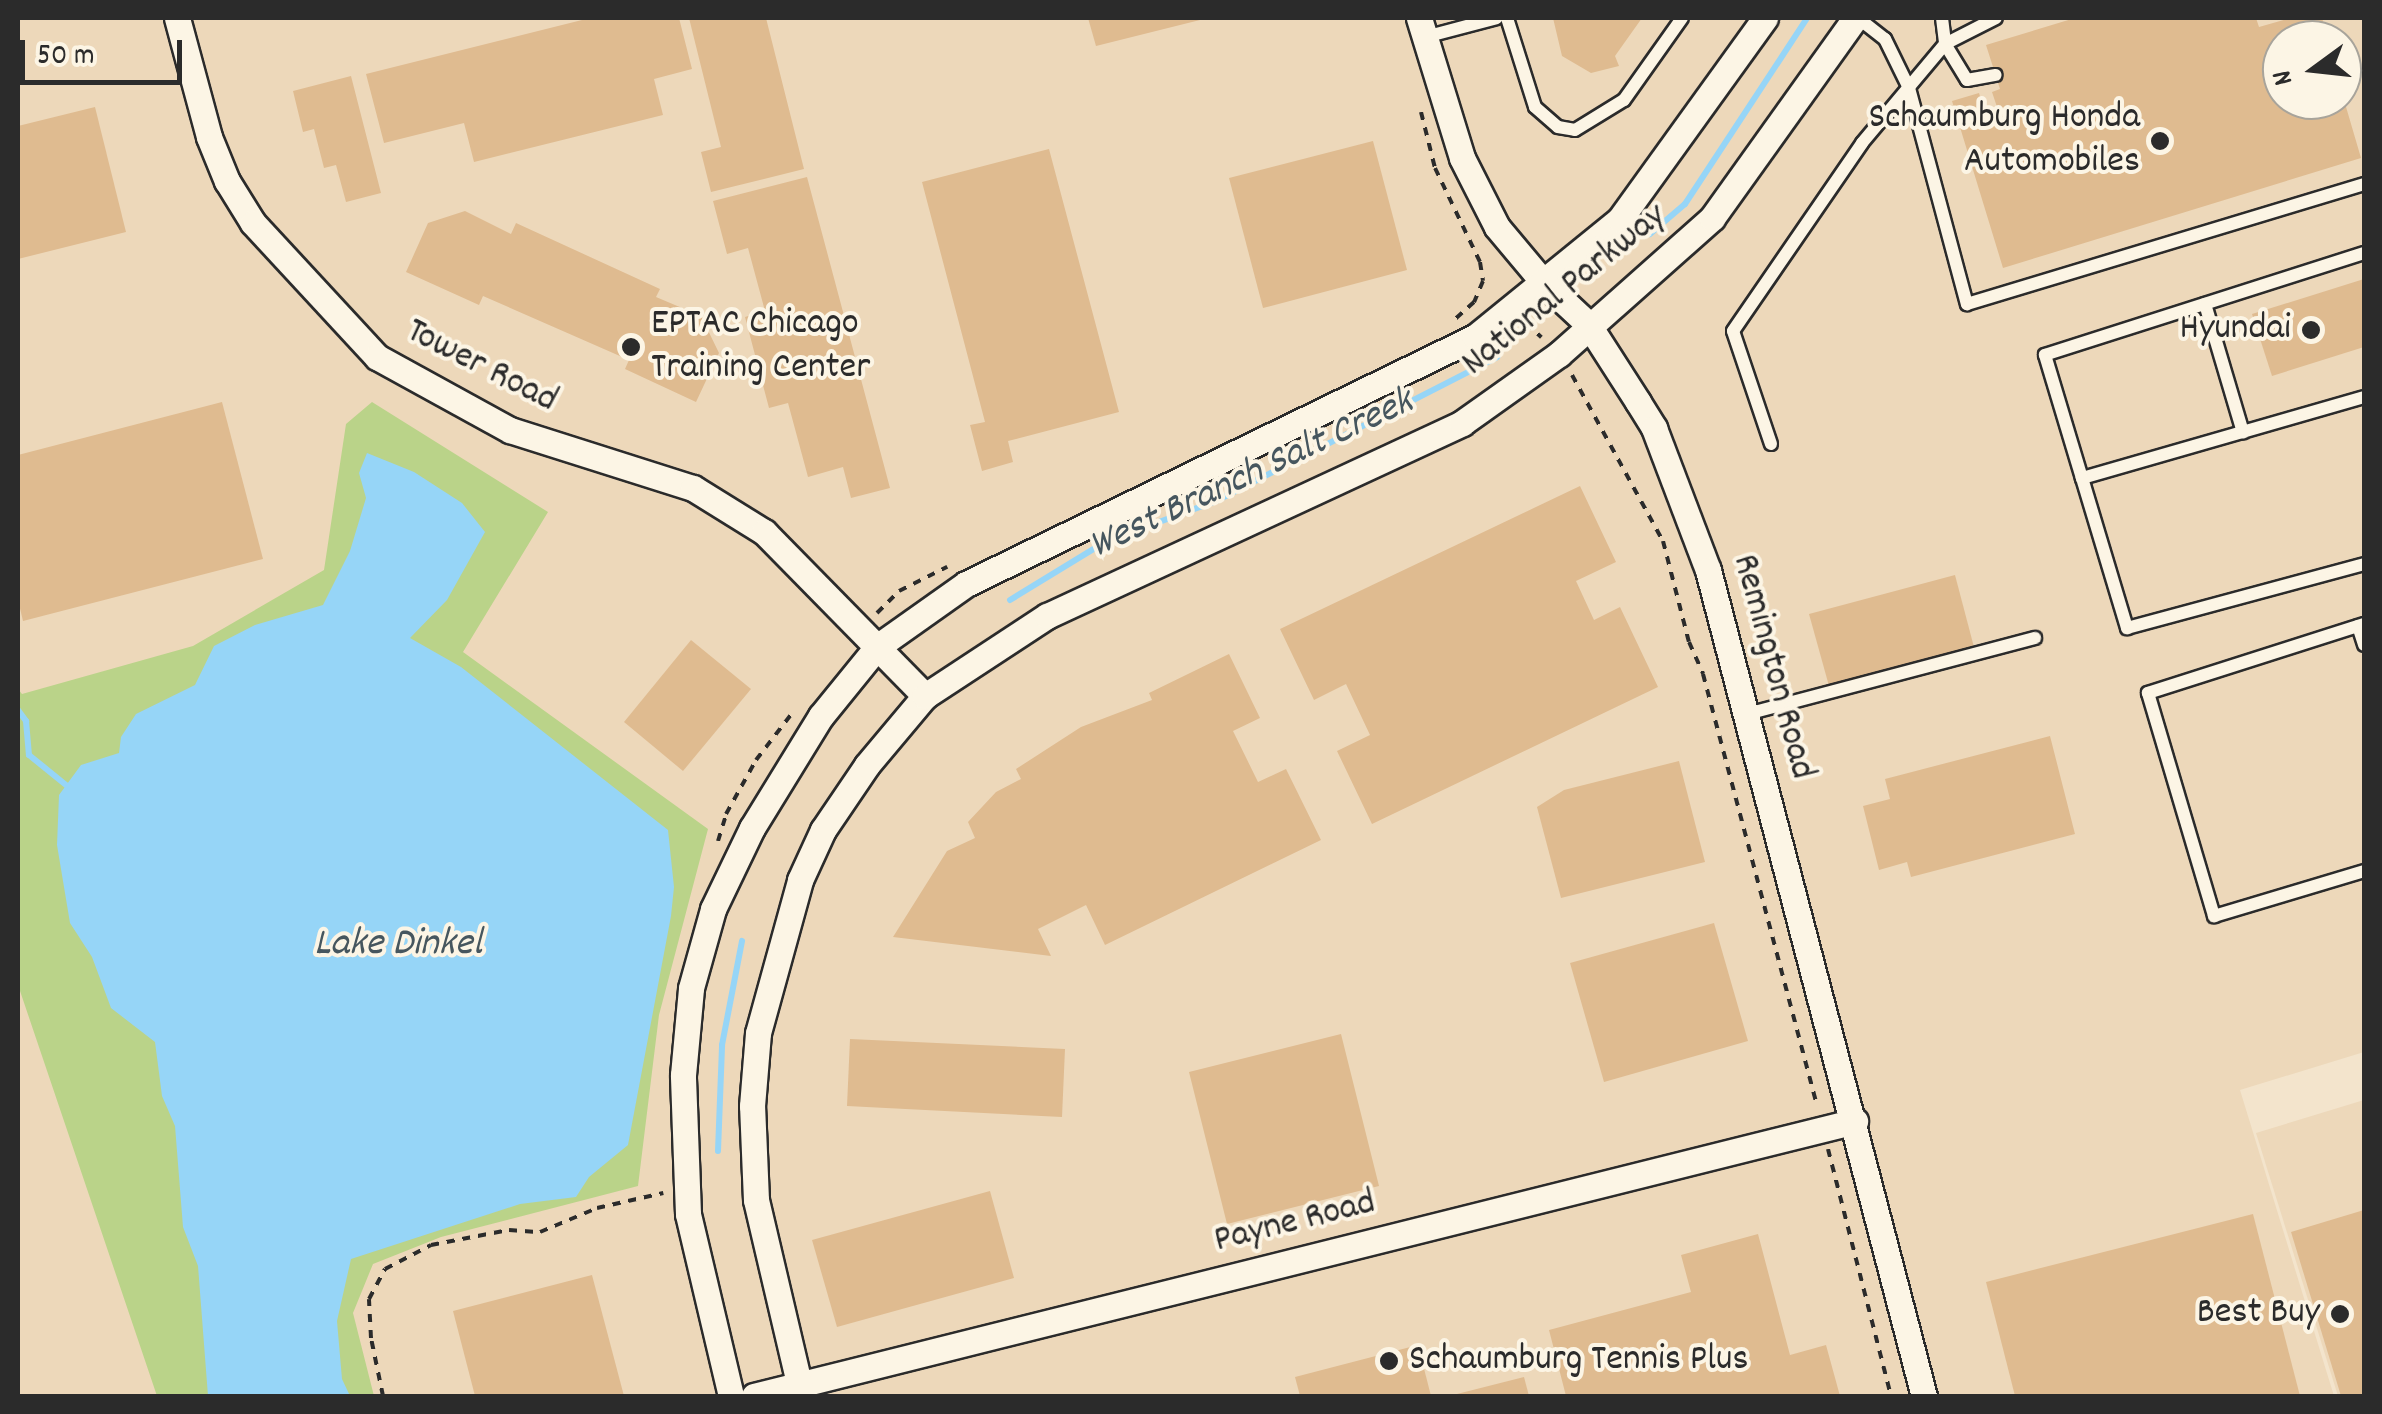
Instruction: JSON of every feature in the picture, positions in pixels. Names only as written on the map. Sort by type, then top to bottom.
[{"type":"street","name":"Tower Road","points":[[177,18],[209,137],[227,181],[254,222],[377,357],[510,430],[562,449],[644,469],[693,488],[764,532],[926,696]]},
{"type":"street","name":"National Parkway","points":[[731,1396],[688,1214],[683,1075],[691,988],[714,910],[752,828],[821,716],[877,647],[966,584],[1475,337],[1620,218],[1765,18]]},
{"type":"street","name":"National Parkway","points":[[801,1391],[756,1200],[752,1106],[758,1033],[780,942],[824,830],[867,765],[926,696],[1047,616],[1462,423],[1558,354],[1712,218],[1857,18]]},
{"type":"street","name":"Remington Road","points":[[1422,27],[1462,158],[1497,226],[1544,283],[1588,324],[1654,428],[1708,570],[1924,1396]]},
{"type":"street","name":"Payne Road","points":[[754,1396],[801,1391],[1855,1121]]},
{"type":"lane","points":[[1422,27],[1497,18]]},
{"type":"lane","points":[[1507,18],[1535,107],[1558,127],[1575,130],[1624,100],[1682,18]]},
{"type":"lane","points":[[1857,18],[1885,39],[1909,88],[1967,304],[2364,184]]},
{"type":"lane","points":[[1942,18],[1945,44],[1967,80],[1996,75]]},
{"type":"lane","points":[[1770,444],[1733,331],[1862,142],[1945,44],[1996,18]]},
{"type":"lane","points":[[2364,253],[2044,356],[2126,628],[2364,564]]},
{"type":"lane","points":[[2205,304],[2243,432]]},
{"type":"lane","points":[[2082,478],[2364,397]]},
{"type":"lane","points":[[2364,645],[2362,625],[2148,693],[2214,916],[2364,871]]},
{"type":"lane","points":[[1747,714],[2035,638]]},
{"type":"path","points":[[1511,309],[1558,354],[1663,541],[1689,642],[1704,674],[1891,1396]]},
{"type":"shaded area","points":[[18,18],[2364,18],[2364,1052],[2240,1090],[2334,1396],[18,1396]]},
{"type":"shaded area","points":[[2364,1100],[2364,1396],[2338,1396],[2256,1133]]},
{"type":"green space","name":"Lake Dinkel","points":[[372,402],[548,512],[463,652],[708,829],[659,1015],[638,1186],[441,1237],[373,1264],[353,1313],[374,1396],[157,1396],[18,985],[18,689],[22,694],[193,646],[324,570],[346,424]]},
{"type":"water","name":"Lake Dinkel","points":[[367,453],[414,472],[462,503],[485,532],[447,600],[410,638],[461,667],[668,830],[674,887],[671,916],[628,1145],[589,1177],[576,1197],[520,1204],[351,1259],[337,1321],[342,1379],[350,1396],[208,1396],[198,1266],[183,1227],[175,1126],[162,1096],[155,1042],[111,1008],[92,957],[70,923],[57,845],[59,795],[81,765],[119,753],[121,737],[136,714],[195,685],[214,646],[255,625],[323,605],[350,551],[366,498],[359,473]]},
{"type":"building","points":[[590,18],[679,18],[692,69],[654,79],[663,115],[474,162],[464,123],[384,143],[366,74]]},
{"type":"building","points":[[689,18],[766,18],[804,169],[711,192],[701,152],[721,147]]},
{"type":"building","points":[[1088,18],[1204,18],[1204,19],[1096,46]]},
{"type":"building","points":[[1553,18],[1642,18],[1615,56],[1619,66],[1591,73],[1562,56]]},
{"type":"building","name":"Schaumburg Honda Automobiles","points":[[2075,18],[2256,18],[2262,26],[2262,120],[2350,120],[2361,158],[2003,268],[1952,101],[1979,93],[1988,123],[2001,119],[1992,92],[2000,89],[1986,45]]},
{"type":"building","name":"Schaumburg Honda Automobiles","points":[[2291,18],[2323,20],[2284,20]]},
{"type":"building","points":[[351,76],[381,193],[346,202],[336,165],[324,168],[314,129],[303,132],[293,91]]},
{"type":"building","points":[[95,107],[126,232],[18,259],[18,126]]},
{"type":"building","points":[[1373,141],[1407,270],[1263,308],[1229,178]]},
{"type":"building","points":[[1049,149],[1119,412],[1008,441],[1013,462],[982,471],[970,425],[985,422],[922,182]]},
{"type":"building","points":[[807,177],[890,488],[851,498],[843,467],[808,477],[788,403],[769,408],[745,317],[765,311],[748,248],[727,254],[713,201]]},
{"type":"building","points":[[465,211],[511,234],[516,223],[660,289],[656,297],[701,316],[719,353],[696,402],[625,369],[629,360],[483,296],[479,305],[406,272],[428,223]]},
{"type":"building","name":"Hyundai","points":[[2364,279],[2364,347],[2272,376],[2252,314]]},
{"type":"building","points":[[222,402],[263,559],[23,621],[18,600],[18,455]]},
{"type":"building","points":[[1580,486],[1616,562],[1576,581],[1594,620],[1620,607],[1658,687],[1372,824],[1337,751],[1370,735],[1346,684],[1314,700],[1280,629]]},
{"type":"building","points":[[1955,575],[1975,651],[1829,686],[1809,614]]},
{"type":"building","points":[[691,640],[751,689],[683,771],[624,722]]},
{"type":"building","points":[[1229,654],[1260,718],[1233,731],[1258,782],[1286,769],[1321,840],[1105,945],[1086,905],[1038,929],[1051,956],[893,937],[947,851],[975,838],[968,822],[996,792],[1021,779],[1016,769],[1081,727],[1152,700],[1149,693]]},
{"type":"building","points":[[2050,736],[2075,834],[1911,877],[1907,862],[1879,870],[1863,806],[1890,799],[1885,779]]},
{"type":"building","points":[[1679,761],[1705,862],[1561,898],[1537,807],[1564,790]]},
{"type":"building","points":[[1714,923],[1748,1041],[1604,1082],[1570,963]]},
{"type":"building","points":[[1341,1034],[1379,1186],[1227,1224],[1189,1072]]},
{"type":"building","points":[[850,1039],[1065,1049],[1062,1117],[847,1106]]},
{"type":"building","points":[[990,1191],[1014,1278],[837,1327],[812,1240]]},
{"type":"building","name":"Best Buy","points":[[2364,1210],[2364,1396],[2341,1396],[2291,1232]]},
{"type":"building","points":[[2253,1214],[2300,1396],[2015,1396],[1986,1282]]},
{"type":"building","points":[[1758,1234],[1790,1355],[1826,1345],[1840,1396],[1566,1396],[1549,1330],[1691,1292],[1681,1255]]},
{"type":"building","points":[[592,1275],[624,1396],[475,1396],[453,1311]]},
{"type":"building","name":"Schaumburg Tennis Plus","points":[[1418,1345],[1431,1396],[1300,1396],[1295,1377]]},
{"type":"building","name":"Schaumburg Tennis Plus","points":[[1524,1377],[1529,1396],[1453,1396],[1453,1395]]},
{"type":"waterway","name":"West Branch Salt Creek","points":[[1650,234],[1685,204],[1807,18]]},
{"type":"waterway","name":"West Branch Salt Creek","points":[[1010,600],[1105,542],[1216,501],[1497,357]]},
{"type":"waterway","points":[[18,710],[26,721],[29,755],[66,785]]},
{"type":"waterway","points":[[718,1151],[722,1045],[742,941]]},
{"type":"place","name":"Schaumburg Honda Automobiles","points":[[2160,141]]},
{"type":"place","name":"Hyundai","points":[[2311,330]]},
{"type":"place","name":"EPTAC Chicago Training Center","points":[[631,347]]},
{"type":"place","name":"Best Buy","points":[[2340,1314]]},
{"type":"place","name":"Schaumburg Tennis Plus","points":[[1389,1361]]}]
